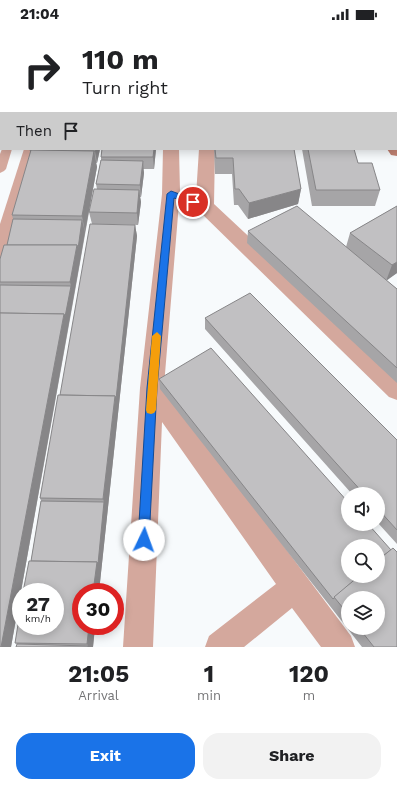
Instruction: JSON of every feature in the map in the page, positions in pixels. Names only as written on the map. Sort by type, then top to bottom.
[{"type":"street","points":[[0,255],[32,150]]},
{"type":"street","points":[[138,647],[152,388],[171,194],[171,150]]},
{"type":"street","points":[[205,206],[207,150]]},
{"type":"street","points":[[171,194],[205,206],[397,390]]},
{"type":"street","points":[[152,388],[340,647]]},
{"type":"street","points":[[220,647],[295,587]]},
{"type":"lane","points":[[0,169],[7,150]]},
{"type":"building","points":[[30,150],[96,150],[95,151]]},
{"type":"building","points":[[31,150],[94,151],[82,216],[12,215]]},
{"type":"building","points":[[102,150],[154,150],[153,157],[101,157]]},
{"type":"building","points":[[215,150],[294,150],[301,189],[249,203],[239,189],[235,189],[233,158],[216,158]]},
{"type":"building","points":[[308,150],[354,150],[358,163],[372,163],[380,190],[316,190]]},
{"type":"building","points":[[101,160],[143,161],[140,185],[96,184]]},
{"type":"building","points":[[94,189],[139,190],[137,213],[89,212]]},
{"type":"building","points":[[297,206],[397,289],[397,368],[248,231]]},
{"type":"building","points":[[397,206],[397,262],[392,265],[350,233]]},
{"type":"building","points":[[13,219],[82,220],[78,249],[77,245],[7,245]]},
{"type":"building","points":[[90,224],[135,225],[116,399],[115,396],[60,395]]},
{"type":"building","points":[[4,245],[77,245],[70,282],[0,282],[0,259]]},
{"type":"building","points":[[0,285],[71,286],[65,317],[64,314],[0,313]]},
{"type":"building","points":[[250,293],[397,440],[397,530],[385,517],[385,487],[358,487],[205,318]]},
{"type":"building","points":[[0,313],[64,314],[1,647]]},
{"type":"building","points":[[211,348],[341,494],[341,531],[374,531],[381,539],[341,539],[341,583],[351,583],[333,599],[159,379]]},
{"type":"building","points":[[58,395],[115,396],[103,499],[40,498]]},
{"type":"building","points":[[41,501],[104,502],[98,564],[97,562],[31,561]]},
{"type":"building","points":[[385,543],[391,550],[385,555]]},
{"type":"building","points":[[393,548],[397,552],[397,647],[374,647],[365,635],[385,635],[385,591],[341,591],[351,583],[385,583],[385,554]]},
{"type":"building","points":[[29,561],[97,562],[94,583],[72,583],[72,635],[88,635],[87,644],[15,643],[16,635],[64,635],[64,583],[25,583]]},
{"type":"building","points":[[341,591],[341,606],[334,597]]},
{"type":"building","points":[[17,644],[88,646],[88,647],[16,647]]},
{"type":"slow traffic","points":[[151,410],[157,336]]},
{"type":"route","points":[[144,540],[152,388],[171,194],[193,202]]}]
